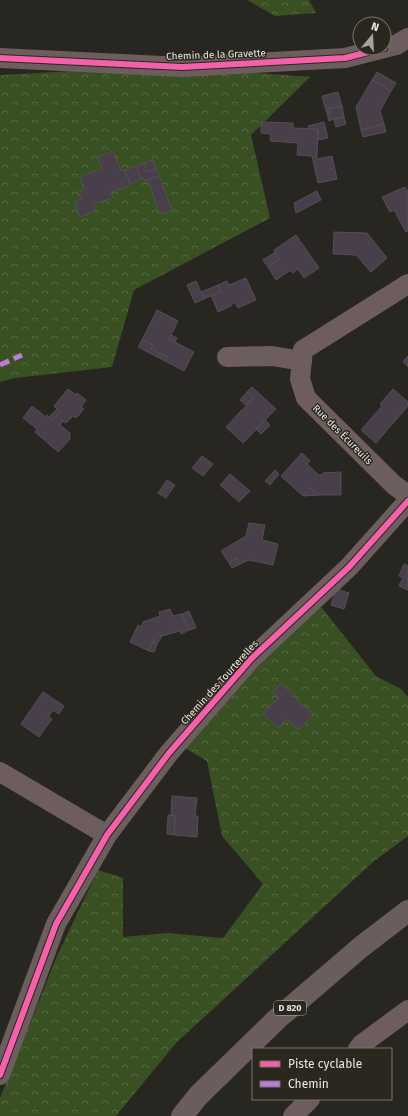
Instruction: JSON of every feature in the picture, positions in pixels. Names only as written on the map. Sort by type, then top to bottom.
[{"type":"main road","name":"D 820","points":[[182,1116],[198,1096],[277,1019],[360,947],[408,911]]},
{"type":"street","name":"Chemin de la Gravette","points":[[392,46],[408,38]]},
{"type":"street","name":"Chemin de la Gravette","points":[[0,58],[182,67],[345,58],[353,56]]},
{"type":"street","name":"Rue des Écureuils","points":[[408,284],[303,350],[300,378],[306,398],[394,484],[408,495]]},
{"type":"street","points":[[227,357],[272,356],[302,361]]},
{"type":"street","name":"Chemin des Tourterelles","points":[[0,1075],[56,924],[108,835],[169,754],[252,659],[349,567],[408,501]]},
{"type":"street","points":[[0,772],[108,835]]},
{"type":"street","points":[[359,1048],[362,1044],[408,1010]]},
{"type":"street","points":[[293,1116],[309,1100]]},
{"type":"green space","points":[[247,0],[309,0],[316,13],[275,16]]},
{"type":"green space","points":[[166,66],[310,77],[251,135],[270,218],[134,290],[112,367],[15,378],[0,382],[0,75]]},
{"type":"green space","points":[[318,603],[376,676],[401,689],[408,697],[408,836],[373,862],[176,1043],[116,1116],[0,1116],[0,1098],[57,956],[98,870],[123,878],[123,937],[167,933],[223,938],[263,884],[222,836],[207,761],[185,748],[255,662]]},
{"type":"building","points":[[377,72],[396,83],[391,91],[372,80]]},
{"type":"building","points":[[372,80],[391,91],[380,111],[384,124],[361,130],[356,107]]},
{"type":"building","points":[[338,92],[342,106],[328,109],[331,120],[329,121],[322,96]]},
{"type":"building","points":[[342,106],[344,117],[331,120],[328,109]]},
{"type":"building","points":[[344,117],[346,124],[336,127],[334,119]]},
{"type":"building","points":[[261,122],[293,123],[293,128],[318,129],[317,159],[332,156],[337,179],[318,183],[312,156],[297,155],[298,143],[270,141],[271,134],[261,133]]},
{"type":"building","points":[[324,122],[328,138],[318,140],[318,129],[309,129],[308,126]]},
{"type":"building","points":[[384,124],[386,132],[363,137],[361,130]]},
{"type":"building","points":[[113,151],[121,171],[125,170],[131,185],[110,192],[113,198],[93,204],[95,212],[80,217],[75,202],[81,199],[78,192],[85,189],[80,177],[102,169],[98,157]]},
{"type":"building","points":[[153,160],[156,169],[147,172],[144,163]]},
{"type":"building","points":[[144,163],[147,172],[156,169],[159,176],[145,181],[144,179],[141,179],[136,166]]},
{"type":"building","points":[[136,166],[141,179],[130,184],[125,170]]},
{"type":"building","points":[[159,176],[172,210],[160,214],[148,180]]},
{"type":"building","points":[[405,187],[408,191],[408,231],[406,232],[394,210],[390,212],[382,197]]},
{"type":"building","points":[[317,191],[321,200],[296,213],[294,203]]},
{"type":"building","points":[[334,232],[367,233],[387,258],[371,272],[356,255],[333,254]]},
{"type":"building","points":[[296,235],[319,268],[304,278],[298,269],[293,273],[291,270],[276,280],[268,267],[279,259],[274,250]]},
{"type":"building","points":[[275,252],[279,259],[268,267],[263,260]]},
{"type":"building","points":[[246,278],[256,300],[238,308],[235,302],[231,306],[218,312],[211,295],[221,291],[218,285],[227,281],[229,285]]},
{"type":"building","points":[[196,281],[204,299],[195,303],[187,285]]},
{"type":"building","points":[[218,285],[221,291],[204,299],[201,292]]},
{"type":"building","points":[[157,310],[178,321],[169,339],[194,352],[184,371],[165,361],[167,357],[151,349],[153,345],[142,340]]},
{"type":"building","points":[[171,335],[177,338],[175,342],[169,339]]},
{"type":"building","points":[[142,340],[153,345],[151,349],[167,357],[165,361],[138,347]]},
{"type":"building","points":[[408,356],[408,367],[403,361]]},
{"type":"building","points":[[252,387],[276,409],[243,443],[226,427],[254,397],[247,392]]},
{"type":"building","points":[[68,389],[76,395],[77,393],[86,400],[81,407],[84,409],[76,418],[73,416],[66,423],[63,421],[60,425],[70,433],[70,439],[58,452],[35,432],[37,429],[23,418],[32,406],[46,417],[47,415],[53,420],[60,412],[54,406]]},
{"type":"building","points":[[393,389],[408,402],[408,406],[376,443],[361,430],[382,406],[380,404]]},
{"type":"building","points":[[247,392],[254,397],[246,405],[240,400]]},
{"type":"building","points":[[57,409],[60,412],[53,420],[49,417]]},
{"type":"building","points":[[265,420],[270,425],[261,434],[256,429]]},
{"type":"building","points":[[302,453],[310,461],[307,464],[320,476],[323,473],[341,472],[341,495],[319,495],[310,488],[303,496],[281,476]]},
{"type":"building","points":[[202,456],[213,464],[203,476],[192,468]]},
{"type":"building","points":[[275,470],[279,474],[270,485],[265,481]]},
{"type":"building","points":[[230,474],[250,491],[239,502],[220,485]]},
{"type":"building","points":[[167,480],[175,485],[166,498],[158,493]]},
{"type":"building","points":[[310,488],[319,495],[303,496]]},
{"type":"building","points":[[249,523],[265,525],[262,540],[278,544],[273,565],[249,560],[240,564],[236,558],[229,563],[221,551],[246,536]]},
{"type":"building","points":[[236,558],[240,564],[232,568],[229,563]]},
{"type":"building","points":[[404,564],[408,566],[408,590],[399,586],[403,578],[399,576]]},
{"type":"building","points":[[336,589],[349,593],[344,609],[331,605]]},
{"type":"building","points":[[170,609],[173,616],[182,614],[189,630],[181,634],[180,631],[162,636],[160,634],[157,635],[149,651],[130,642],[138,625],[141,627],[143,622],[160,616],[159,612]]},
{"type":"building","points":[[189,611],[196,628],[189,630],[182,614]]},
{"type":"building","points":[[160,634],[162,636],[157,644],[154,642],[152,643],[157,635]]},
{"type":"building","points":[[154,642],[157,644],[154,652],[149,651],[152,643]]},
{"type":"building","points":[[281,683],[293,694],[292,696],[313,714],[299,730],[286,719],[279,728],[263,714],[275,700],[276,701],[279,698],[273,693]]},
{"type":"building","points":[[43,692],[64,706],[59,714],[53,710],[48,717],[52,719],[39,737],[21,724]]},
{"type":"building","points":[[172,796],[197,798],[195,816],[198,816],[197,837],[174,835],[175,816],[171,816]]},
{"type":"building","points":[[168,815],[175,816],[174,835],[167,834]]},
{"type":"marked path","points":[[0,365],[22,355]]},
{"type":"cycle path","points":[[0,58],[182,67],[345,58],[353,56]]},
{"type":"cycle path","points":[[0,1075],[56,924],[107,835],[169,753],[251,659],[349,567],[408,501]]}]
